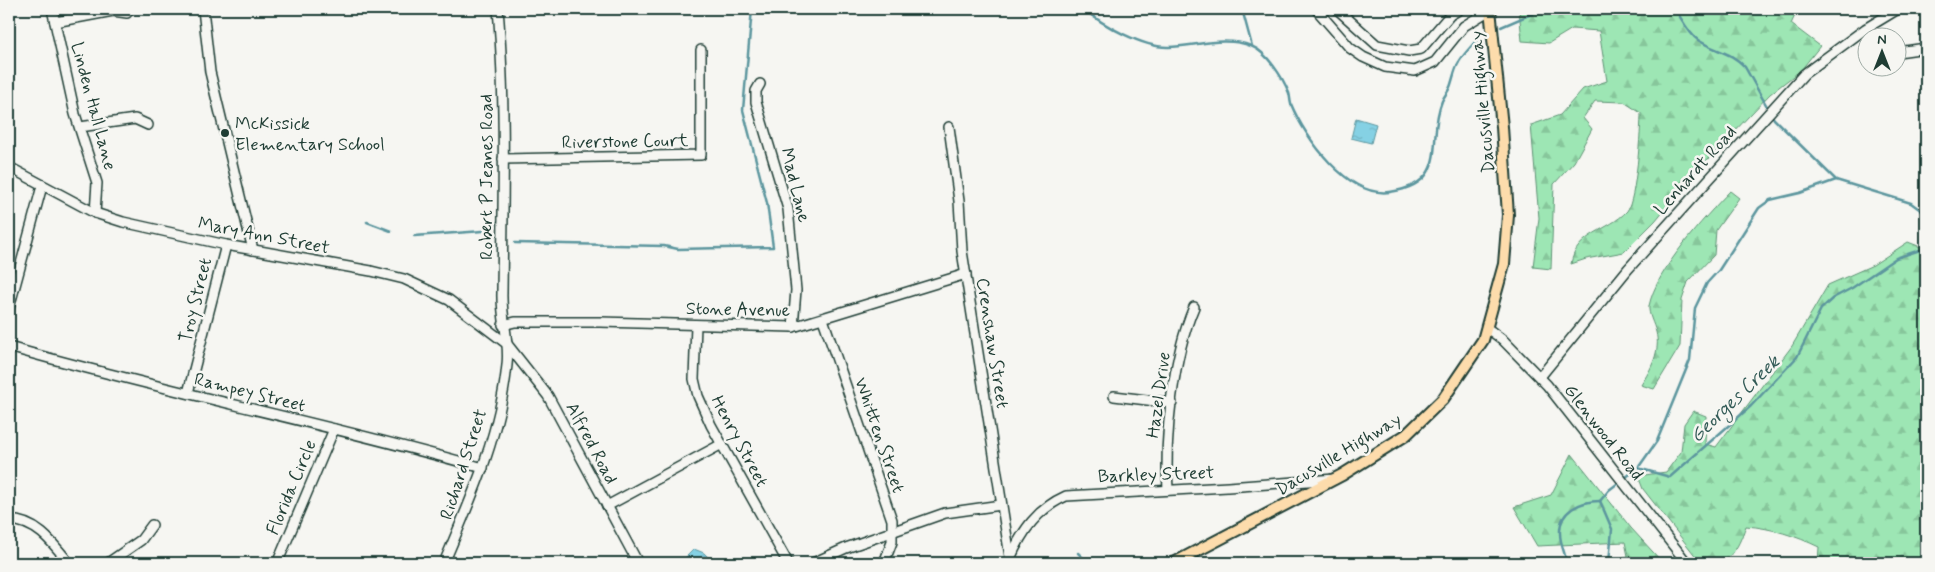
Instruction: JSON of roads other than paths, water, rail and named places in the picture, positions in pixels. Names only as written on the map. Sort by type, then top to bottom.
[{"type":"main road","name":"Dacusville Highway","points":[[1174,563],[1334,479],[1406,435],[1447,395],[1471,360],[1487,328],[1504,264],[1508,215],[1502,127],[1490,9]]},
{"type":"street","name":"Linden Hall Lane","points":[[52,9],[80,127],[97,183],[95,213]]},
{"type":"street","points":[[203,9],[205,44],[210,72],[253,250]]},
{"type":"street","name":"Robert P Jeanes Road","points":[[498,9],[503,159],[503,325],[507,344]]},
{"type":"street","points":[[1316,9],[1350,48],[1362,57],[1385,67],[1415,72],[1435,62],[1464,26],[1490,9]]},
{"type":"street","points":[[1337,9],[1377,45],[1409,51],[1422,49],[1450,15],[1460,9]]},
{"type":"street","name":"Lenhardt Road","points":[[1874,28],[1898,9]]},
{"type":"street","points":[[55,22],[113,11],[128,13]]},
{"type":"street","name":"Lenhardt Road","points":[[1540,377],[1628,269],[1804,74],[1858,39]]},
{"type":"street","points":[[1908,51],[1926,48]]},
{"type":"street","name":"Riverstone Court","points":[[503,159],[701,155],[701,50]]},
{"type":"street","name":"Mad Lane","points":[[760,84],[756,91],[756,102],[788,209],[796,290],[793,327]]},
{"type":"street","points":[[80,127],[135,119],[148,125]]},
{"type":"street","name":"Crenshaw Street","points":[[949,127],[966,274],[1011,561]]},
{"type":"street","name":"Mary Ann Street","points":[[9,167],[95,213],[123,222],[226,245],[404,279],[449,300],[507,344]]},
{"type":"street","points":[[9,308],[42,186]]},
{"type":"street","name":"Troy Street","points":[[188,393],[226,245]]},
{"type":"street","name":"Stone Avenue","points":[[503,325],[515,322],[600,322],[793,327],[966,274]]},
{"type":"street","name":"Hazel Drive","points":[[1168,490],[1167,446],[1172,403],[1179,355],[1187,322],[1194,307]]},
{"type":"street","name":"Whitten Street","points":[[823,319],[865,436],[892,520],[893,532],[884,563]]},
{"type":"street","name":"Henry Street","points":[[696,325],[695,387],[722,444],[788,563]]},
{"type":"street","name":"Glenwood Road","points":[[1487,328],[1503,340],[1540,377],[1687,563]]},
{"type":"street","name":"Richard Street","points":[[444,563],[483,468],[504,385],[507,344]]},
{"type":"street","name":"Alfred Road","points":[[507,344],[548,396],[638,563]]},
{"type":"street","name":"Rampey Street","points":[[9,347],[483,468]]},
{"type":"street","points":[[1114,396],[1172,403]]},
{"type":"street","name":"Florida Circle","points":[[280,559],[334,429]]},
{"type":"street","points":[[607,506],[722,444]]},
{"type":"street","name":"Barkley Street","points":[[1011,561],[1018,540],[1033,518],[1049,503],[1066,496],[1334,479]]},
{"type":"street","points":[[813,563],[846,548],[960,509],[1001,505]]},
{"type":"street","points":[[9,520],[26,522],[37,529],[53,543],[69,563]]},
{"type":"street","points":[[108,563],[141,540],[152,525]]},
{"type":"water","points":[[1356,118],[1376,124],[1371,143],[1351,138]]},
{"type":"water","points":[[694,549],[704,553],[714,563],[685,563],[685,558]]},
{"type":"waterway","points":[[515,243],[664,246],[678,249],[773,247],[767,203],[743,110],[752,9]]},
{"type":"waterway","points":[[1084,9],[1101,22],[1148,44],[1169,47],[1210,42],[1231,42],[1241,43],[1257,49],[1279,73],[1298,118],[1317,148],[1344,176],[1359,186],[1374,191],[1390,192],[1409,187],[1422,179],[1429,169],[1433,157],[1438,115],[1442,101],[1450,87],[1459,62],[1480,36]]},
{"type":"waterway","points":[[1242,9],[1252,46]]},
{"type":"waterway","points":[[1501,27],[1543,9]]},
{"type":"waterway","points":[[1675,9],[1694,37],[1704,44],[1729,55],[1745,67],[1774,119],[1836,180],[1911,203],[1926,214]]},
{"type":"waterway","points":[[1600,501],[1609,490],[1638,468],[1657,441],[1690,360],[1695,308],[1707,283],[1719,270],[1759,208],[1770,200],[1800,193],[1836,180]]},
{"type":"waterway","points":[[367,222],[391,231]]},
{"type":"waterway","points":[[414,236],[483,231]]},
{"type":"waterway","name":"Georges Creek","points":[[1638,468],[1670,477],[1751,406],[1797,357],[1821,309],[1833,298],[1852,288],[1896,258],[1926,248]]},
{"type":"waterway","name":"Georges Creek","points":[[1600,501],[1612,529],[1609,563]]},
{"type":"waterway","points":[[1567,563],[1560,537],[1563,519],[1567,513],[1578,505],[1600,501]]},
{"type":"waterway","points":[[1078,553],[1088,563]]},
{"type":"place","name":"McKissick Elementary School","points":[[225,133]]}]
